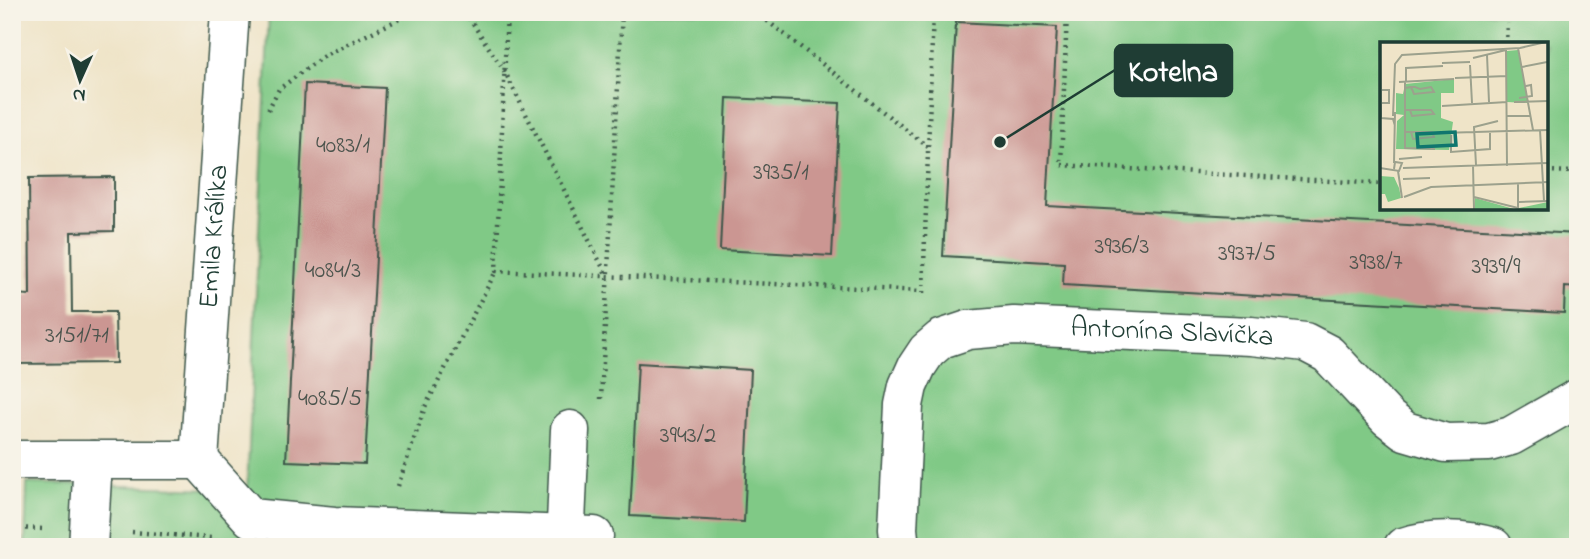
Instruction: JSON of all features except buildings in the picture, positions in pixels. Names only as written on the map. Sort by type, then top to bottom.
[{"type":"street","name":"Emila Králíka","points":[[199,460],[230,12]]},
{"type":"street","name":"Antonína Slavíčka","points":[[941,340],[968,330],[1014,326],[1291,339],[1317,347],[1328,354],[1388,418],[1405,431],[1446,443],[1489,442],[1511,436],[1578,398]]},
{"type":"street","points":[[900,547],[898,529],[903,419],[908,386],[927,351],[941,340]]},
{"type":"street","points":[[12,460],[199,460],[251,518],[333,536],[383,528],[575,539],[570,430]]},
{"type":"street","points":[[88,538],[93,460]]},
{"type":"street","points":[[1402,547],[1446,540],[1493,547]]},
{"type":"path","points":[[267,112],[279,89],[324,55],[414,12]]},
{"type":"path","points":[[465,12],[505,72],[608,277]]},
{"type":"path","points":[[383,528],[425,407],[496,271],[507,12]]},
{"type":"path","points":[[601,400],[622,12]]},
{"type":"path","points":[[756,12],[928,147]]},
{"type":"path","points":[[933,12],[922,291],[941,340]]},
{"type":"path","points":[[1068,12],[1061,165],[1380,184]]},
{"type":"path","points":[[1506,42],[1507,23]]},
{"type":"path","points":[[1548,171],[1578,172]]},
{"type":"path","points":[[496,271],[922,291]]},
{"type":"path","points":[[12,528],[88,538],[213,538]]},
{"type":"green space","points":[[269,12],[1578,12],[1578,547],[25,547],[27,483],[247,490]]},
{"type":"place","name":"Kotelna","points":[[1000,142]]}]
